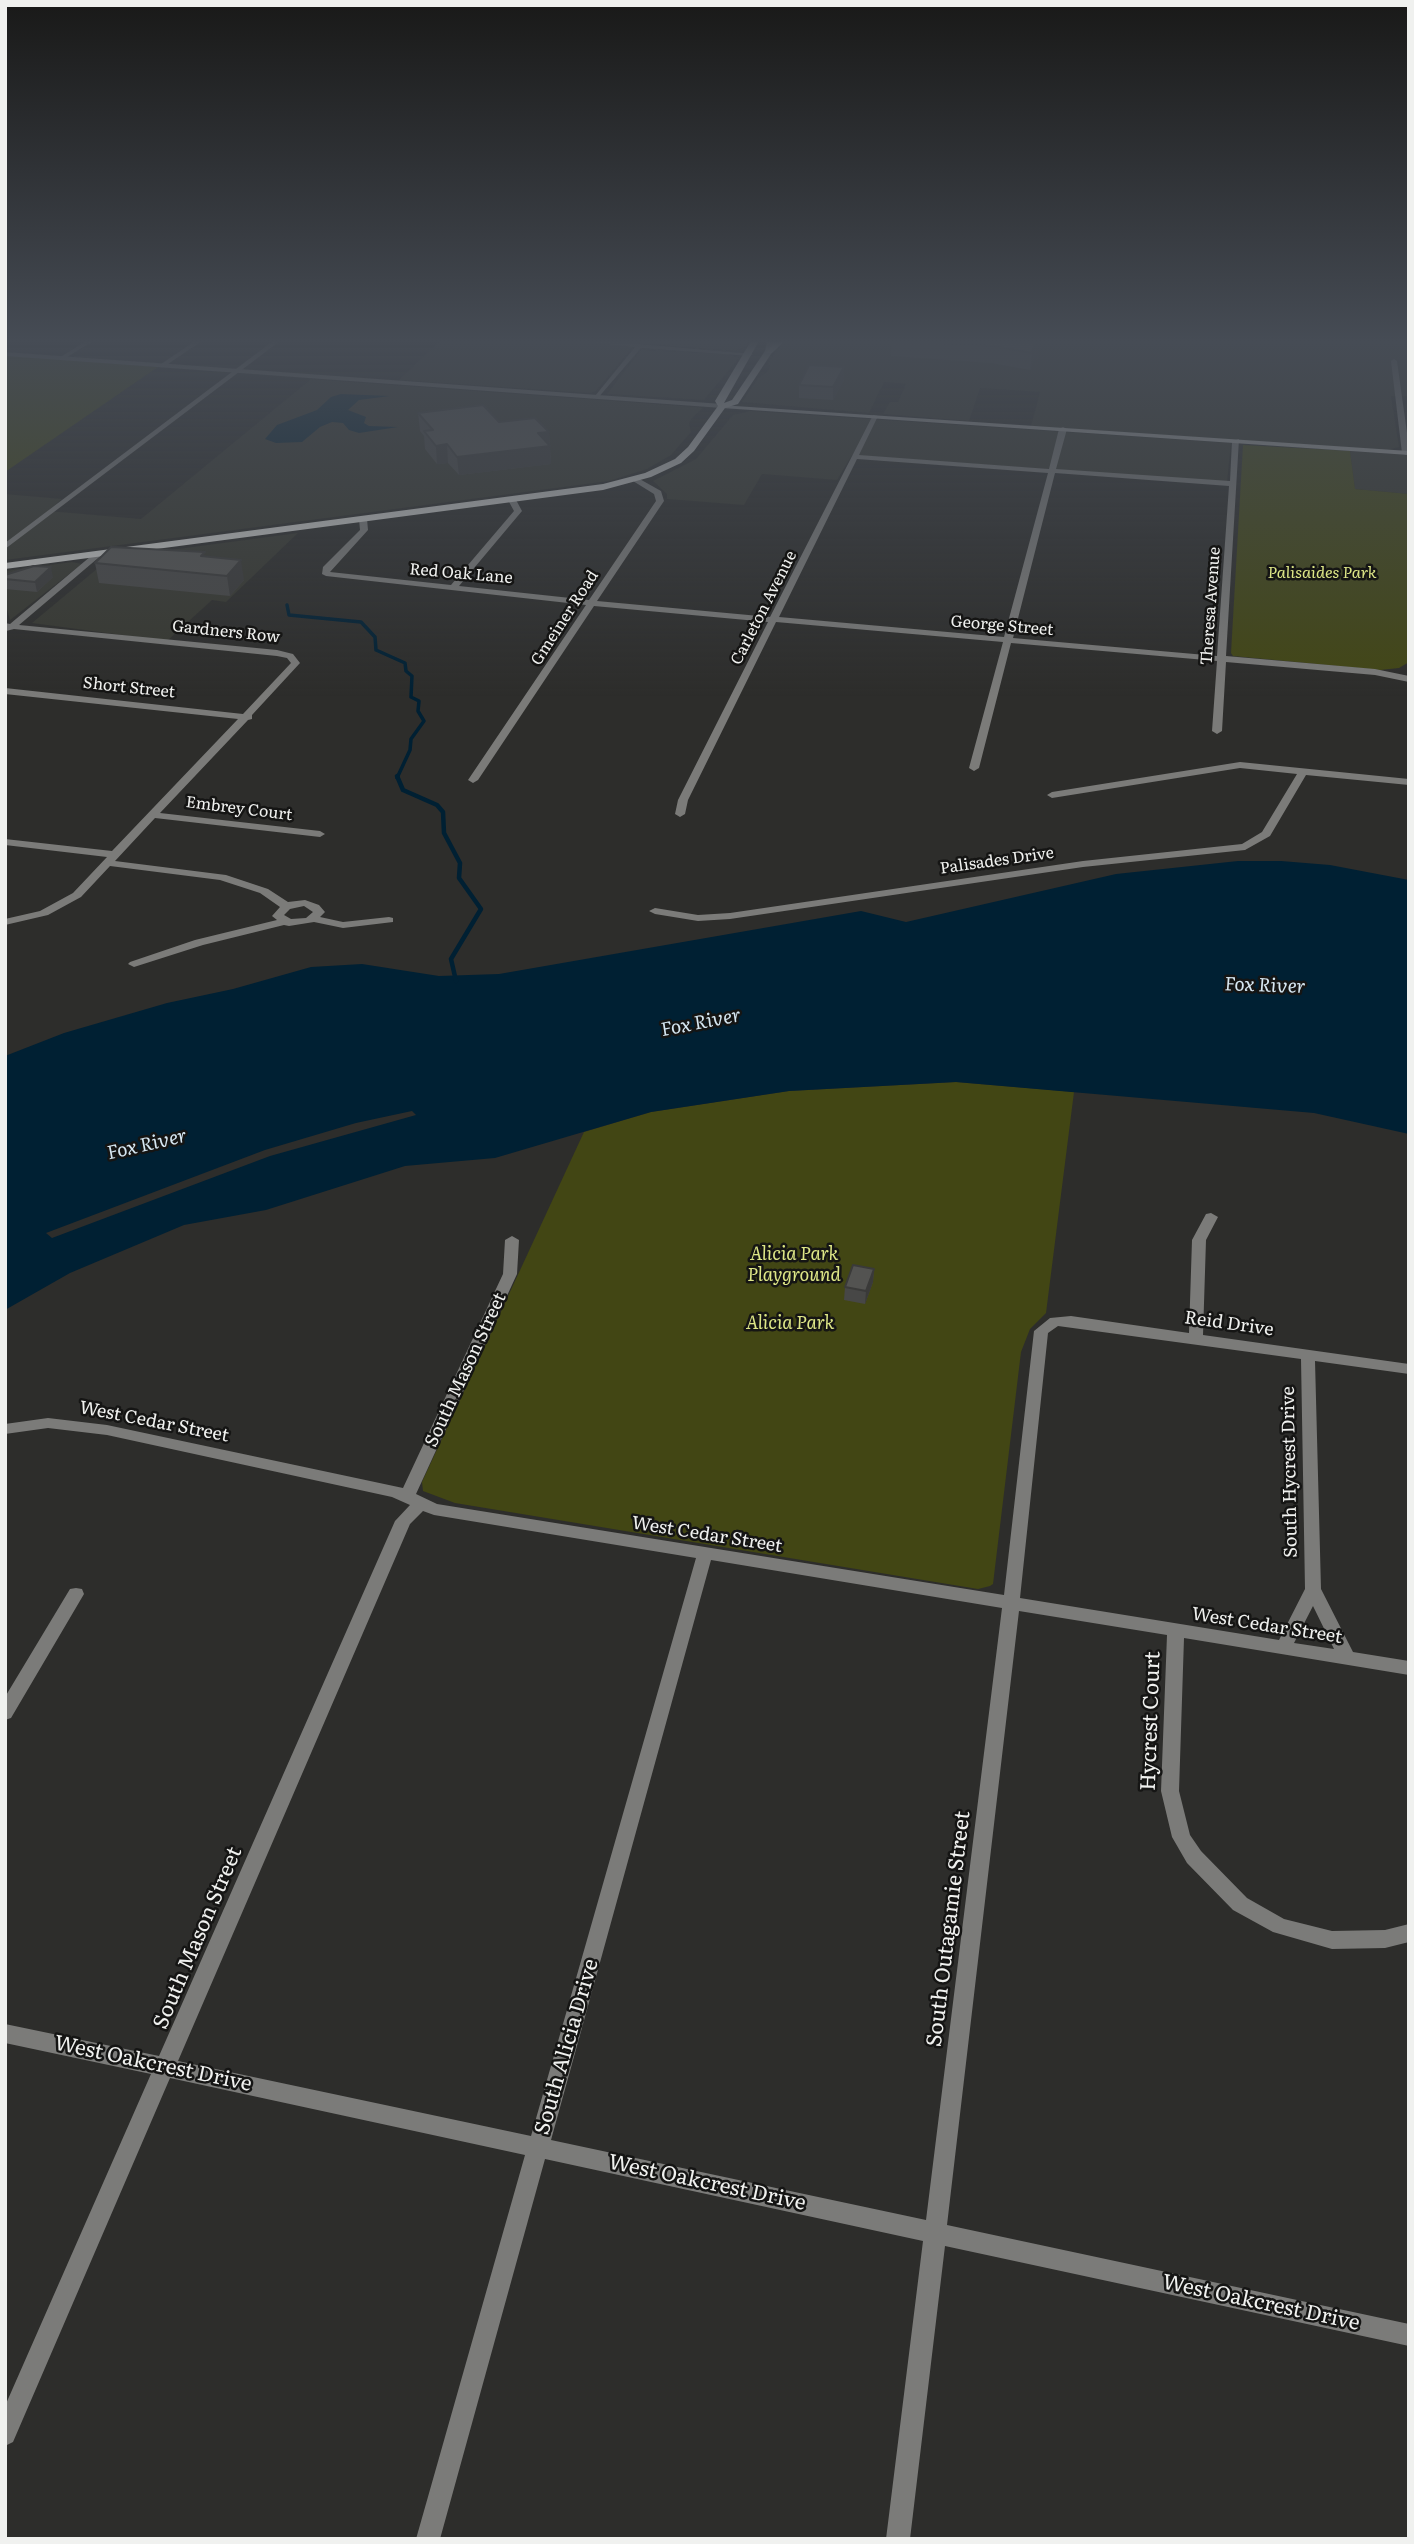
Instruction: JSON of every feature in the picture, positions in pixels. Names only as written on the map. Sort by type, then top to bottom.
[{"type":"main road","points":[[5,566],[584,491],[636,479],[679,460]]},
{"type":"street","points":[[5,547],[121,460]]},
{"type":"street","name":"Carleton Avenue","points":[[680,814],[683,800],[854,460]]},
{"type":"street","points":[[893,460],[1234,484]]},
{"type":"street","points":[[974,768],[1010,641],[1056,460]]},
{"type":"street","name":"Theresa Avenue","points":[[1217,731],[1236,460]]},
{"type":"street","name":"Gmeiner Road","points":[[473,780],[660,501],[658,493],[636,479]]},
{"type":"street","points":[[454,587],[518,511],[512,500]]},
{"type":"street","name":"Red Oak Lane","points":[[363,519],[364,530],[326,569],[326,574],[593,602]]},
{"type":"street","name":"Gardners Row","points":[[8,628],[100,553]]},
{"type":"street","name":"George Street","points":[[593,602],[1222,659],[1409,679]]},
{"type":"street","name":"Gardners Row","points":[[5,922],[36,915],[67,902],[113,859],[295,667],[295,659],[277,653],[8,628]]},
{"type":"street","points":[[1397,676],[1409,668]]},
{"type":"street","name":"Short Street","points":[[5,691],[248,717]]},
{"type":"street","points":[[1052,795],[1220,766],[1260,765],[1409,782]]},
{"type":"street","name":"Palisades Drive","points":[[655,911],[715,918],[1083,864],[1245,847],[1266,834],[1304,770]]},
{"type":"street","name":"Embrey Court","points":[[154,815],[320,834]]},
{"type":"street","points":[[5,842],[222,877],[264,891],[286,906]]},
{"type":"street","points":[[283,922],[278,912],[286,906],[298,903],[315,906],[319,912],[314,919]]},
{"type":"street","points":[[134,964],[199,942],[283,922],[302,923],[314,919],[343,925],[389,920]]},
{"type":"street","points":[[1196,1339],[1199,1240],[1211,1217]]},
{"type":"street","name":"South Mason Street","points":[[5,2434],[510,1274],[512,1240]]},
{"type":"street","name":"Reid Drive","points":[[1045,1325],[1055,1321],[1071,1321],[1409,1369]]},
{"type":"street","name":"South Outagamie Street","points":[[898,2539],[1011,1605],[1041,1331],[1045,1325]]},
{"type":"street","name":"South Hycrest Drive","points":[[1308,1355],[1313,1588],[1347,1658]]},
{"type":"street","name":"West Cedar Street","points":[[5,1429],[48,1423],[89,1426],[414,1499],[435,1509],[1409,1668]]},
{"type":"street","name":"South Alicia Drive","points":[[428,2539],[705,1554]]},
{"type":"street","name":"South Hycrest Drive","points":[[1283,1648],[1313,1588]]},
{"type":"street","points":[[7,1706],[76,1594]]},
{"type":"street","name":"Hycrest Court","points":[[1176,1631],[1170,1791],[1181,1837],[1194,1857],[1240,1904],[1257,1916],[1293,1931],[1332,1940],[1360,1941],[1409,1933]]},
{"type":"street","name":"West Oakcrest Drive","points":[[5,2033],[1409,2335]]},
{"type":"shaded area","points":[[213,460],[663,460],[647,469],[609,481],[5,560],[5,494],[62,499],[48,511],[141,519]]},
{"type":"shaded area","points":[[695,460],[849,460],[837,480],[762,474],[744,505],[667,499],[667,494],[653,481]]},
{"type":"shaded area","points":[[918,460],[1229,460],[1227,482]]},
{"type":"shaded area","points":[[1351,460],[1409,460],[1409,494],[1355,489]]},
{"type":"shaded area","points":[[298,533],[226,602],[212,600],[167,641],[32,623],[110,558]]},
{"type":"shaded area","points":[[72,562],[82,564],[10,620],[5,602],[5,571]]},
{"type":"green space","points":[[5,460],[23,460],[5,472]]},
{"type":"green space","name":"Palisaides Park","points":[[1242,460],[1351,460],[1355,489],[1409,494],[1409,662],[1399,668],[1380,670],[1233,656],[1231,653]]},
{"type":"green space","name":"Alicia Park","points":[[956,1082],[1074,1092],[1046,1313],[1030,1329],[1021,1352],[993,1584],[978,1589],[455,1503],[423,1491],[422,1482],[584,1132],[651,1112],[789,1091]]},
{"type":"water","name":"Fox River","points":[[1238,861],[1281,861],[1330,865],[1409,880],[1409,1134],[1314,1113],[956,1082],[789,1091],[651,1112],[495,1158],[405,1166],[266,1210],[184,1225],[70,1273],[5,1310],[5,1056],[64,1033],[167,1003],[233,989],[311,967],[362,964],[439,976],[499,974],[861,911],[906,922],[1116,874]],"holes":[[[412,1111],[416,1115],[270,1156],[52,1238],[46,1233],[265,1150],[356,1123]]]},
{"type":"building","points":[[111,547],[205,552],[201,556],[241,560],[227,576],[95,563]]},
{"type":"building","points":[[34,566],[51,567],[35,582],[5,579],[5,575]]},
{"type":"building","points":[[853,1265],[874,1269],[866,1291],[845,1287]]},
{"type":"waterway","points":[[287,605],[289,615],[361,622],[375,637],[376,650],[405,663],[406,671],[412,676],[411,697],[419,701],[418,711],[424,721],[411,739],[410,750],[397,777]]},
{"type":"waterway","points":[[397,777],[403,790],[437,805],[443,812],[444,833],[460,863],[459,878],[481,909],[451,959],[456,981]]},
{"type":"park label","name":"Alicia Park Playground","points":[[794,1265]]}]
